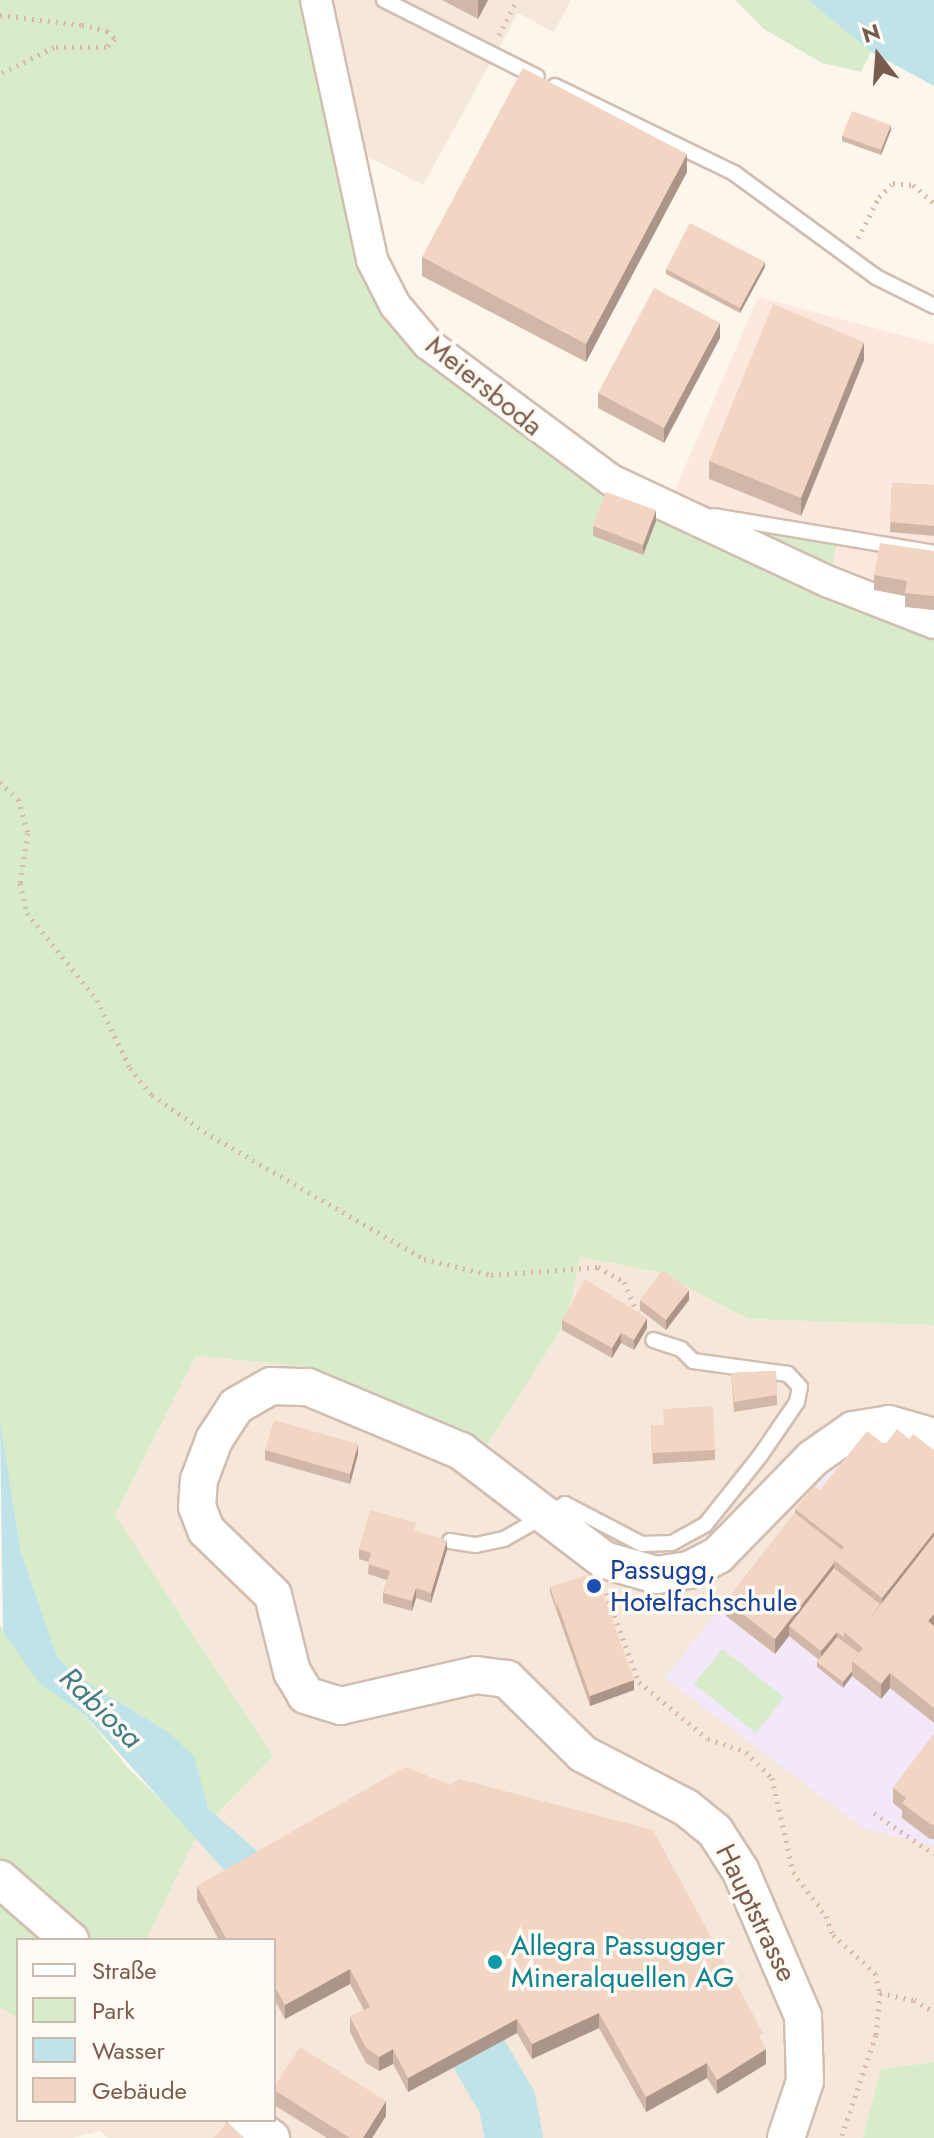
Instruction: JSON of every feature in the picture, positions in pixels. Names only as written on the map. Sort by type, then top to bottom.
[{"type":"street","name":"Meiersboda","points":[[316,0],[372,260],[412,327],[443,360],[583,463],[852,592],[934,623]]},
{"type":"street","name":"Hauptstrasse","points":[[604,1560],[452,1446],[326,1393],[288,1384],[271,1386],[236,1406],[214,1440],[196,1495],[206,1530],[273,1595],[292,1672],[316,1702],[361,1704],[476,1675],[507,1679],[583,1754],[685,1807],[715,1831],[740,1870],[803,2016],[805,2081],[786,2138]]},
{"type":"street","points":[[604,1560],[642,1574],[689,1570],[729,1547],[834,1440],[853,1430],[889,1424],[934,1437]]},
{"type":"street","points":[[0,1879],[68,1938]]},
{"type":"street","points":[[249,2122],[271,2138]]},
{"type":"lane","points":[[384,0],[734,173],[876,277],[934,306]]},
{"type":"lane","points":[[660,502],[748,523],[934,553]]},
{"type":"lane","points":[[450,1541],[495,1542],[568,1504],[633,1542],[663,1545],[689,1537],[750,1470],[799,1397],[798,1383],[788,1374],[693,1361],[681,1349],[653,1340]]},
{"type":"path","points":[[490,54],[517,0]]},
{"type":"path","points":[[0,15],[82,25],[107,31],[115,39],[106,47],[54,47],[0,74]]},
{"type":"path","points":[[848,257],[888,186],[913,185],[934,203]]},
{"type":"path","points":[[0,782],[18,799],[28,833],[20,883],[27,913],[97,1000],[130,1068],[152,1095],[211,1136],[424,1259],[491,1275],[571,1266],[608,1270],[624,1282],[653,1340]]},
{"type":"path","points":[[604,1560],[606,1594],[637,1680],[708,1739],[746,1752],[771,1776],[793,1872],[826,1916],[833,1935],[872,1968],[880,1993],[876,2035],[841,2138]]},
{"type":"path","points":[[874,1813],[934,1854]]},
{"type":"path","points":[[880,1993],[914,2000],[934,2012]]},
{"type":"shaded area","points":[[316,0],[571,0],[554,32],[518,13],[423,185],[347,146]]},
{"type":"shaded area","points":[[758,297],[934,344],[934,623],[829,582],[838,537],[669,504]]},
{"type":"shaded area","points":[[580,1257],[658,1272],[748,1319],[934,1325],[934,2062],[881,2069],[863,2138],[108,2138],[100,2131],[71,2138],[0,2138],[0,2007],[16,2017],[16,2122],[276,2122],[276,1938],[147,1938],[197,1835],[273,1756],[115,1515],[196,1356],[302,1366],[440,1421],[485,1448],[557,1336],[570,1308]]},
{"type":"shaded area","points":[[854,1439],[914,1439],[934,1455],[934,1846],[863,1828],[665,1678]]},
{"type":"green space","points":[[0,0],[316,0],[395,305],[660,502],[838,537],[829,582],[934,623],[934,1325],[748,1319],[658,1272],[580,1257],[570,1308],[557,1336],[485,1448],[440,1421],[302,1366],[196,1356],[115,1515],[273,1756],[215,1816],[203,1800],[193,1756],[168,1732],[74,1674],[57,1656],[21,1552],[0,1420]]},
{"type":"green space","points":[[735,0],[808,0],[871,52],[861,72],[822,63],[764,29]]},
{"type":"green space","points":[[0,1625],[40,1684],[85,1715],[129,1769],[197,1835],[147,1938],[16,1938],[16,2017],[0,2007]]},
{"type":"green space","points":[[722,1649],[784,1697],[756,1733],[694,1684]]},
{"type":"green space","points":[[934,2062],[934,2138],[863,2138],[881,2069]]},
{"type":"water","points":[[808,0],[934,0],[934,86],[871,52]]},
{"type":"water","points":[[0,1420],[21,1552],[57,1656],[74,1674],[168,1732],[194,1756],[208,1808],[267,1860],[233,1880],[85,1715],[40,1684],[3,1632]]},
{"type":"building","points":[[523,68],[687,154],[586,344],[422,257]]},
{"type":"building","points":[[852,111],[891,125],[881,150],[842,136]]},
{"type":"building","points":[[690,223],[765,262],[740,308],[666,269]]},
{"type":"building","points":[[654,288],[720,323],[664,428],[598,393]]},
{"type":"building","points":[[773,304],[864,342],[801,498],[709,461]]},
{"type":"building","points":[[892,483],[934,485],[934,526],[890,522]]},
{"type":"building","points":[[606,492],[656,510],[643,545],[593,526]]},
{"type":"building","points":[[880,543],[934,551],[934,596],[905,593],[907,581],[874,575]]},
{"type":"building","points":[[663,1270],[689,1290],[666,1320],[640,1300]]},
{"type":"building","points":[[585,1279],[647,1318],[634,1340],[621,1333],[612,1348],[562,1320]]},
{"type":"building","points":[[776,1371],[777,1395],[734,1402],[731,1373]]},
{"type":"building","points":[[713,1406],[715,1450],[653,1453],[651,1425],[664,1425],[663,1409]]},
{"type":"building","points":[[274,1420],[358,1444],[350,1474],[265,1450]]},
{"type":"building","points":[[897,1429],[909,1439],[913,1434],[934,1450],[934,1532],[882,1598],[834,1560],[844,1547],[795,1509],[814,1486],[820,1490],[867,1431],[885,1445]]},
{"type":"building","points":[[370,1510],[416,1523],[414,1531],[447,1540],[431,1593],[416,1588],[412,1601],[383,1593],[390,1571],[368,1564],[371,1553],[359,1549]]},
{"type":"building","points":[[795,1513],[842,1550],[775,1639],[726,1601]]},
{"type":"building","points":[[934,1536],[934,1614],[928,1621],[934,1626],[934,1708],[890,1673],[881,1684],[852,1661],[863,1648],[844,1632],[862,1610],[871,1617]]},
{"type":"building","points":[[834,1568],[880,1604],[871,1617],[862,1610],[844,1632],[844,1637],[837,1632],[821,1651],[789,1626]]},
{"type":"building","points":[[586,1575],[592,1591],[557,1603],[557,1608],[550,1587]]},
{"type":"building","points":[[601,1588],[634,1680],[590,1696],[557,1603]]},
{"type":"building","points":[[837,1637],[859,1653],[852,1661],[852,1671],[843,1682],[817,1662]]},
{"type":"building","points":[[934,1734],[934,1825],[902,1803],[906,1798],[893,1788]]},
{"type":"building","name":"Allegra Passugger Mineralquellen AG","points":[[405,1767],[451,1785],[459,1779],[653,1830],[763,2033],[759,2036],[766,2049],[717,2080],[707,2063],[646,2097],[599,2013],[532,2044],[517,2019],[408,2078],[393,2049],[379,2057],[366,2048],[350,2017],[370,2007],[350,1969],[285,2005],[276,1989],[276,1938],[226,1938],[197,1886]]},
{"type":"building","points":[[300,2047],[386,2101],[363,2138],[350,2138],[276,2091],[276,2084]]},
{"type":"building","points":[[228,2122],[244,2138],[213,2138]]},
{"type":"waterway","name":"Rabiosa","points":[[479,2054],[507,2102],[514,2138]]},
{"type":"place","name":"Passugg, Hotelfachschule","points":[[594,1586]]},
{"type":"place","name":"Allegra Passugger Mineralquellen AG","points":[[495,1962]]}]
